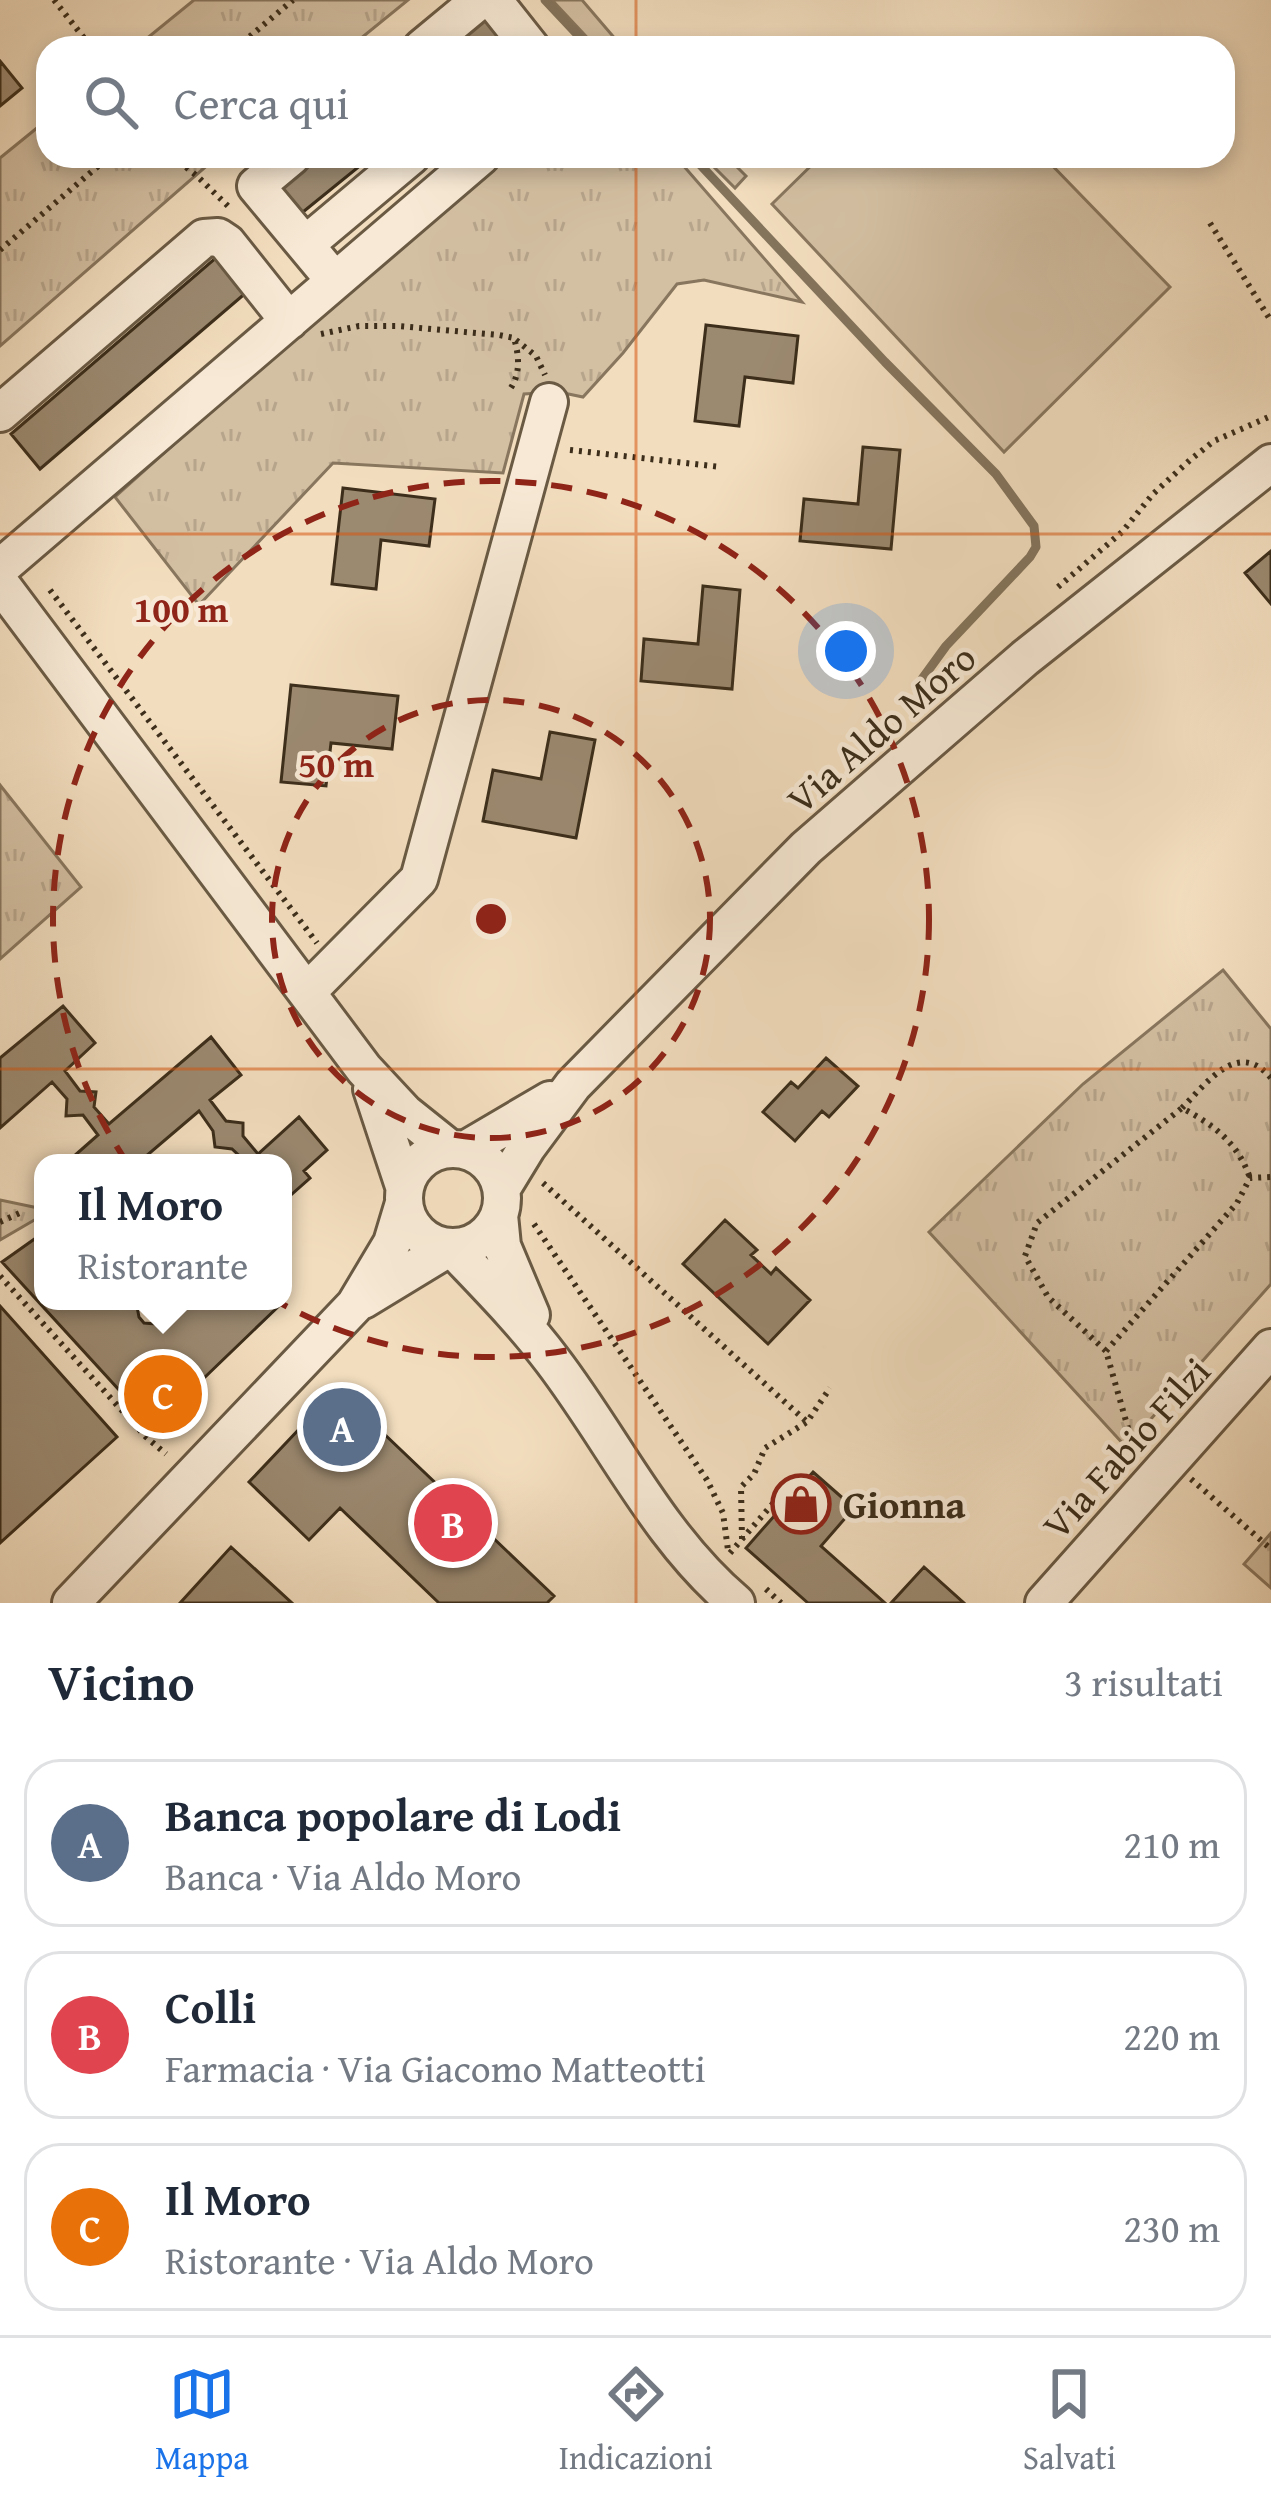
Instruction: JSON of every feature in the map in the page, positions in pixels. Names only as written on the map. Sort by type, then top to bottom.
[{"type":"street","points":[[436,36],[480,0]]},
{"type":"street","points":[[493,0],[522,36]]},
{"type":"street","points":[[278,168],[256,186],[335,281]]},
{"type":"street","points":[[318,234],[397,168]]},
{"type":"street","points":[[431,168],[446,186]]},
{"type":"street","points":[[0,568],[467,168]]},
{"type":"street","points":[[0,413],[204,238],[218,237],[227,243],[290,319]]},
{"type":"street","points":[[307,992],[419,879],[549,402]]},
{"type":"street","name":"Via Aldo Moro","points":[[516,1199],[527,1147],[573,1085],[806,848],[1025,658],[1271,463]]},
{"type":"street","points":[[0,583],[364,1069],[405,1113],[457,1150],[491,1166],[516,1199]]},
{"type":"street","points":[[364,1069],[417,1231],[450,1249],[511,1310],[553,1362],[680,1549],[736,1603]]},
{"type":"street","name":"Via Aldo Moro","points":[[457,1150],[509,1126],[573,1085]]},
{"type":"street","points":[[71,1603],[355,1305],[392,1244],[410,1174],[434,1153],[457,1150]]},
{"type":"street","points":[[355,1305],[450,1249],[483,1237],[516,1199]]},
{"type":"street","points":[[516,1199],[502,1246],[553,1362]]},
{"type":"street","name":"Via Fabio Filzi","points":[[1044,1603],[1271,1348]]},
{"type":"path","points":[[54,0],[82,36]]},
{"type":"path","points":[[250,36],[293,0]]},
{"type":"path","points":[[0,250],[96,168]]},
{"type":"path","points":[[1210,223],[1271,321]]},
{"type":"path","points":[[290,319],[316,334],[359,326],[398,326],[514,338],[544,367],[549,402]]},
{"type":"path","points":[[510,389],[516,382],[514,338]]},
{"type":"path","points":[[537,447],[722,467]]},
{"type":"path","points":[[1182,1108],[1208,1121],[1231,1142],[1250,1178],[1238,1203],[1106,1351],[1048,1297],[1025,1256],[1036,1223],[1232,1063],[1247,1062],[1271,1078]]},
{"type":"path","points":[[1250,1178],[1271,1177]]},
{"type":"path","points":[[516,1199],[807,1422]]},
{"type":"path","points":[[516,1199],[707,1480],[723,1514],[727,1559],[795,1478]]},
{"type":"path","points":[[0,1222],[22,1212]]},
{"type":"path","points":[[0,1276],[166,1454]]},
{"type":"path","points":[[742,1539],[741,1487],[754,1474],[765,1448],[807,1422],[830,1388]]},
{"type":"green space","points":[[194,0],[408,0],[364,36],[150,36]]},
{"type":"green space","points":[[552,0],[582,0],[613,36],[586,36]]},
{"type":"green space","points":[[36,129],[36,168],[204,168],[0,346],[0,158]]},
{"type":"green space","points":[[483,168],[685,168],[802,302],[704,280],[677,284],[583,397],[559,392],[524,394],[503,473],[333,463],[199,605],[115,497]]},
{"type":"green space","points":[[715,168],[738,168],[746,176],[735,188]]},
{"type":"green space","points":[[809,168],[1055,168],[1170,287],[1004,452],[772,204]]},
{"type":"green space","points":[[0,785],[81,887],[0,959]]},
{"type":"green space","points":[[1223,970],[1271,1029],[1271,1284],[1126,1447],[929,1232],[1083,1084]]},
{"type":"green space","points":[[0,1200],[34,1207],[34,1220],[0,1240]]},
{"type":"green space","points":[[1271,1533],[1271,1588],[1244,1564]]},
{"type":"building","points":[[492,8],[514,36],[457,36]]},
{"type":"building","points":[[0,61],[22,88],[0,106]]},
{"type":"building","points":[[293,168],[357,168],[298,216],[273,184]]},
{"type":"building","points":[[218,256],[248,291],[40,469],[11,434]]},
{"type":"building","points":[[706,325],[798,336],[793,383],[745,377],[739,426],[695,421]]},
{"type":"building","points":[[863,447],[900,450],[891,549],[800,541],[804,499],[858,504]]},
{"type":"building","points":[[343,488],[435,499],[429,546],[381,540],[376,589],[332,584]]},
{"type":"building","points":[[1271,551],[1271,604],[1245,573]]},
{"type":"building","points":[[703,586],[740,590],[732,689],[641,681],[644,639],[698,644]]},
{"type":"building","points":[[291,685],[398,696],[392,749],[331,743],[326,786],[281,782]]},
{"type":"building","points":[[550,732],[595,740],[576,838],[483,821],[493,770],[541,779]]},
{"type":"building","points":[[63,1006],[95,1043],[65,1071],[80,1091],[96,1092],[94,1107],[109,1124],[211,1037],[241,1075],[210,1100],[226,1121],[243,1123],[243,1136],[258,1154],[215,1147],[213,1131],[199,1111],[149,1154],[76,1154],[98,1135],[83,1115],[66,1116],[67,1099],[52,1082],[0,1128],[0,1058]]},
{"type":"building","points":[[826,1058],[858,1086],[829,1117],[822,1111],[795,1141],[763,1112],[791,1082],[798,1088]]},
{"type":"building","points":[[299,1117],[327,1150],[304,1171],[310,1178],[292,1194],[292,1154],[258,1154]]},
{"type":"building","points":[[725,1220],[757,1250],[751,1255],[771,1274],[776,1268],[810,1300],[768,1344],[683,1264]]},
{"type":"building","points":[[34,1239],[34,1297],[2,1262]]},
{"type":"building","points":[[0,1306],[117,1437],[0,1543]]},
{"type":"building","points":[[46,1310],[138,1310],[144,1323],[156,1324],[164,1310],[275,1310],[153,1427]]},
{"type":"building","points":[[337,1389],[554,1596],[547,1603],[439,1603],[340,1508],[309,1540],[249,1482]]},
{"type":"building","points":[[813,1472],[854,1508],[821,1546],[885,1603],[808,1603],[746,1548]]},
{"type":"building","points":[[231,1547],[292,1603],[180,1603]]},
{"type":"building","points":[[924,1567],[964,1603],[891,1603]]},
{"type":"waterway","points":[[545,0],[579,36]]},
{"type":"waterway","points":[[703,168],[996,474],[1034,526],[1036,547],[1030,557],[946,646],[922,679]]},
{"type":"place","name":"Il Moro","points":[[163,1394]]},
{"type":"place","name":"Banca popolare di Lodi","points":[[342,1427]]},
{"type":"place","name":"Gionna","points":[[801,1504]]},
{"type":"place","name":"Colli","points":[[453,1523]]}]
